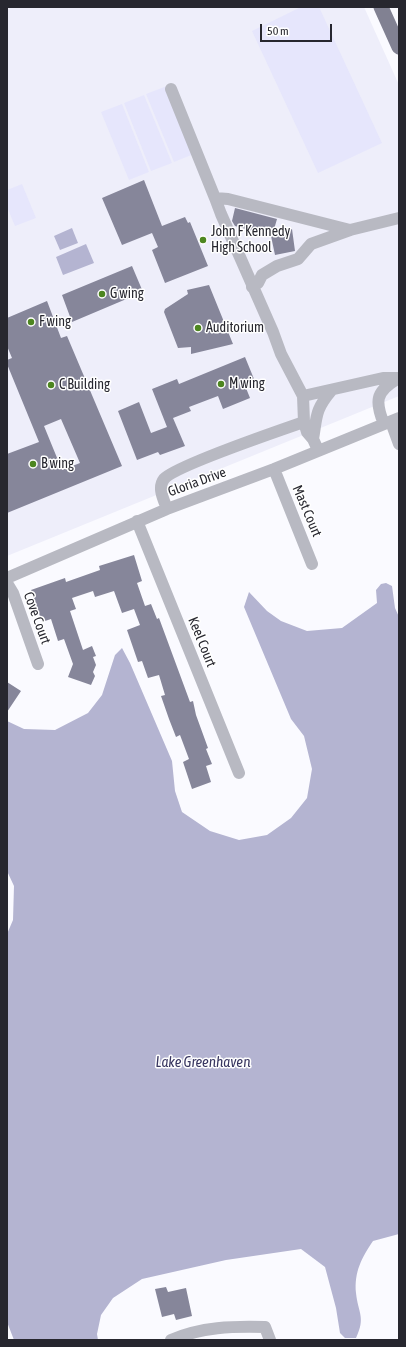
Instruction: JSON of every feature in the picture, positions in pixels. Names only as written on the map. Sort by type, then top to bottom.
[{"type":"main road","points":[[381,7],[399,47]]},
{"type":"street","points":[[171,89],[252,287],[273,332],[281,354],[303,396],[304,422],[307,432],[313,439],[318,450]]},
{"type":"street","points":[[215,198],[228,199],[350,230]]},
{"type":"street","points":[[252,287],[258,283],[262,275],[277,266],[298,259],[311,244],[350,230],[399,218]]},
{"type":"street","points":[[303,396],[331,391],[383,378],[398,379]]},
{"type":"street","points":[[398,379],[386,386],[378,398],[378,409],[391,421],[399,444]]},
{"type":"street","points":[[313,439],[315,416],[320,404],[331,391]]},
{"type":"street","name":"Gloria Drive","points":[[7,578],[137,521],[274,469],[391,421]]},
{"type":"street","points":[[167,509],[161,488],[164,480],[172,474],[193,464],[304,422]]},
{"type":"street","name":"Mast Court","points":[[274,469],[312,564]]},
{"type":"street","name":"Keel Court","points":[[137,521],[239,773]]},
{"type":"street","name":"Cove Court","points":[[7,583],[13,593],[38,664]]},
{"type":"street","points":[[171,1340],[201,1331],[242,1326],[265,1327],[270,1340]]},
{"type":"shaded area","name":"John F Kennedy High School","points":[[7,7],[364,7],[399,85],[399,396],[7,556]]},
{"type":"shaded area","points":[[301,7],[319,7],[382,143],[318,173],[252,31]]},
{"type":"shaded area","points":[[167,86],[194,154],[174,162],[146,94]]},
{"type":"shaded area","points":[[144,95],[172,163],[151,171],[124,103]]},
{"type":"shaded area","points":[[122,104],[149,172],[129,180],[101,112]]},
{"type":"shaded area","points":[[22,184],[36,218],[15,226],[7,207],[7,190]]},
{"type":"water","points":[[72,228],[78,243],[60,250],[54,236]]},
{"type":"water","points":[[86,244],[94,263],[63,275],[56,257]]},
{"type":"water","name":"Lake Greenhaven","points":[[386,583],[392,586],[395,608],[399,617],[399,1234],[373,1241],[365,1253],[360,1265],[356,1278],[356,1293],[361,1320],[356,1338],[345,1338],[340,1333],[336,1308],[325,1267],[301,1249],[226,1260],[142,1279],[113,1298],[101,1315],[97,1334],[98,1340],[14,1340],[7,1322],[7,934],[13,920],[14,886],[7,871],[7,721],[24,729],[55,730],[88,713],[102,695],[115,655],[122,648],[130,663],[172,761],[175,791],[182,812],[210,831],[239,840],[267,835],[291,818],[307,798],[312,769],[304,736],[291,719],[244,607],[249,592],[267,611],[281,621],[307,631],[342,628],[377,603],[376,590],[381,584]]},
{"type":"building","points":[[144,180],[162,226],[185,217],[188,223],[190,222],[208,266],[165,283],[152,250],[158,247],[152,233],[122,245],[102,198]]},
{"type":"building","points":[[235,208],[277,219],[273,233],[292,229],[295,251],[275,255],[271,236],[235,226],[232,221]]},
{"type":"building","name":"G wing","points":[[132,266],[143,292],[72,322],[62,295]]},
{"type":"building","name":"Auditorium","points":[[209,285],[233,344],[191,354],[191,347],[178,348],[164,312],[165,309],[188,294],[187,290]]},
{"type":"building","points":[[47,301],[61,338],[67,336],[122,466],[7,513],[7,454],[39,442],[7,364],[7,360],[12,358],[7,346],[7,318]],"holes":[[[61,419],[80,463],[62,470],[44,426]]]},
{"type":"building","points":[[245,357],[254,379],[248,382],[250,387],[246,388],[250,398],[223,409],[218,396],[189,407],[191,411],[173,418],[185,446],[160,455],[158,452],[137,460],[118,411],[139,402],[151,433],[167,427],[152,389],[177,379],[179,384]]},
{"type":"building","points":[[134,555],[142,581],[137,583],[145,606],[151,604],[157,619],[159,618],[190,702],[193,701],[196,715],[208,748],[206,749],[212,764],[206,766],[211,782],[192,789],[183,762],[189,759],[180,735],[176,737],[169,719],[161,696],[165,695],[159,675],[148,678],[142,661],[138,662],[127,630],[140,625],[134,609],[122,613],[114,591],[95,597],[93,591],[72,598],[76,609],[70,611],[83,650],[92,646],[96,656],[93,657],[96,665],[93,672],[95,676],[91,685],[68,677],[73,664],[64,639],[58,641],[51,619],[42,622],[31,590],[65,578],[66,582],[100,570],[99,566]]},
{"type":"building","points":[[7,682],[21,691],[7,712]]},
{"type":"building","points":[[166,1287],[168,1292],[186,1288],[192,1316],[176,1320],[174,1314],[162,1317],[155,1289]]},
{"type":"place","name":"John F Kennedy High School","points":[[203,240]]},
{"type":"place","name":"G wing","points":[[102,294]]},
{"type":"place","name":"F wing","points":[[31,322]]},
{"type":"place","name":"Auditorium","points":[[198,328]]},
{"type":"place","name":"M wing","points":[[221,384]]},
{"type":"place","name":"C Building","points":[[51,385]]},
{"type":"place","name":"B wing","points":[[33,464]]}]
